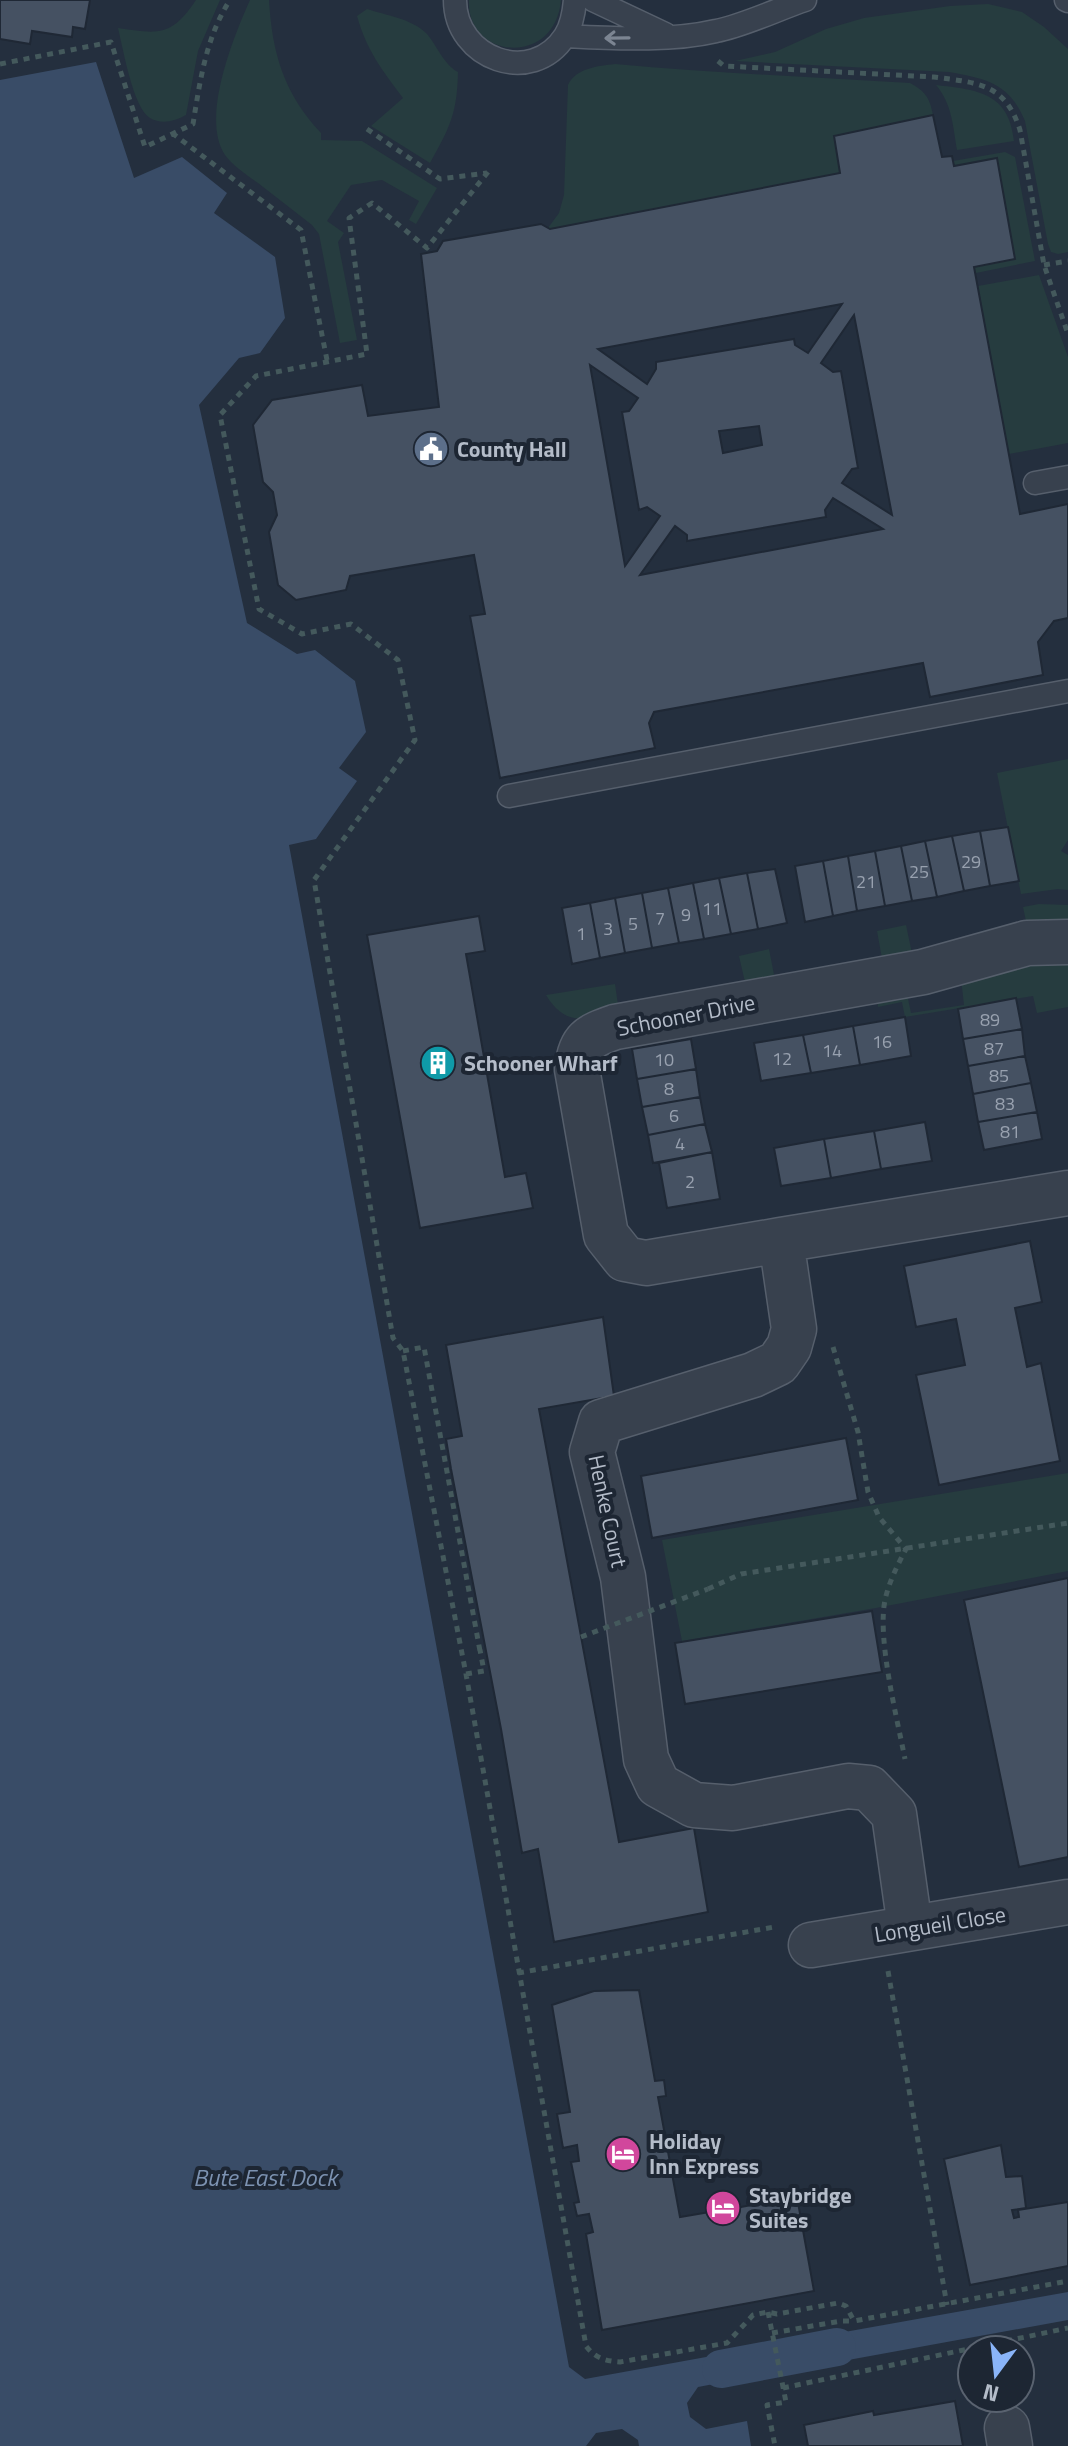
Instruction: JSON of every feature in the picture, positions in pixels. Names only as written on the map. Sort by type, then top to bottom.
[{"type":"street","name":"Schooner Drive","points":[[781,1240],[646,1263],[625,1259],[606,1235],[577,1069],[579,1054],[586,1040],[615,1027],[923,972],[1048,943]]},
{"type":"street","points":[[781,1240],[1068,1193]]},
{"type":"street","name":"Henke Court","points":[[781,1240],[794,1329],[789,1347],[778,1363],[753,1375],[601,1422],[592,1452],[623,1577],[646,1759],[658,1785],[694,1805],[733,1808],[848,1786],[869,1788],[894,1814],[895,1930]]},
{"type":"street","name":"Longueil Close","points":[[811,1945],[1068,1902]]},
{"type":"lane","points":[[455,0],[455,13],[462,32],[475,48],[493,58],[512,62],[533,60],[551,51],[565,36],[573,18],[575,0]]},
{"type":"lane","points":[[593,0],[680,35]]},
{"type":"lane","points":[[565,36],[608,38],[717,31],[805,0]]},
{"type":"lane","points":[[1035,483],[1068,477]]},
{"type":"lane","points":[[509,796],[1068,691]]},
{"type":"path","points":[[0,64],[111,42],[145,147],[193,124],[202,67],[220,16],[230,0]]},
{"type":"path","points":[[680,35],[724,66],[934,77],[966,82],[991,89],[1002,96],[1014,110],[1020,130],[1044,265],[1068,334]]},
{"type":"path","points":[[367,129],[440,179],[488,172],[427,248],[372,203],[349,218],[367,354],[256,376],[220,415],[259,609],[302,634],[351,624],[398,660],[415,740],[314,880],[393,1338],[403,1351],[466,1674],[586,2346],[593,2355],[606,2361],[620,2362],[727,2343],[753,2315],[838,2303],[846,2306],[854,2321]]},
{"type":"path","points":[[172,133],[301,230],[327,360]]},
{"type":"path","points":[[1044,265],[1068,261]]},
{"type":"path","points":[[831,1339],[858,1432],[868,1492],[879,1517],[906,1549]]},
{"type":"path","points":[[403,1351],[424,1347],[484,1671],[466,1674]]},
{"type":"path","points":[[581,1637],[741,1574],[1068,1523]]},
{"type":"path","points":[[905,1759],[884,1635],[884,1603],[892,1575],[906,1549]]},
{"type":"path","points":[[518,1973],[788,1925],[811,1945]]},
{"type":"path","points":[[895,1930],[947,2305]]},
{"type":"path","points":[[773,2336],[1068,2281]]},
{"type":"path","points":[[768,2312],[786,2402],[767,2405],[775,2446]]},
{"type":"path","points":[[783,2388],[1068,2328]]},
{"type":"green space","points":[[196,0],[220,0],[198,51],[186,115],[168,121],[155,120],[144,112],[139,103],[118,28],[163,30],[179,21]]},
{"type":"green space","points":[[250,0],[269,0],[273,38],[282,72],[298,103],[321,133],[321,140],[362,141],[437,188],[416,224],[409,220],[419,201],[382,180],[351,185],[327,221],[344,233],[338,242],[357,340],[340,343],[319,234],[312,225],[232,163],[218,139],[216,120],[222,77]]},
{"type":"green space","points":[[469,0],[561,0],[555,22],[544,37],[512,48],[495,44],[481,34],[472,20]]},
{"type":"green space","points":[[988,4],[1022,12],[1068,49],[1068,252],[1051,252],[1025,121],[1012,98],[995,85],[949,72],[735,61],[775,52],[826,29],[864,18]]},
{"type":"green space","points":[[367,9],[420,28],[458,72],[451,120],[430,163],[371,126],[403,98],[365,40],[357,16]]},
{"type":"green space","points":[[615,64],[910,83],[926,96],[933,115],[834,136],[840,173],[550,229],[564,195],[568,85],[582,71]]},
{"type":"green space","points":[[936,85],[977,92],[998,103],[1011,125],[1014,141],[957,150],[949,108]]},
{"type":"green space","points":[[1005,152],[1015,157],[1035,261],[976,273],[974,267],[1015,259],[996,158],[954,166],[953,161]]},
{"type":"green space","points":[[1039,275],[1068,357],[1068,443],[1009,454],[978,286]]},
{"type":"green space","points":[[1068,759],[1068,840],[1061,851],[1068,855],[1068,890],[1021,894],[997,773]]},
{"type":"green space","points":[[1068,905],[1068,930],[1028,931],[1023,907]]},
{"type":"green space","points":[[906,925],[913,958],[883,964],[877,931]]},
{"type":"green space","points":[[769,949],[776,985],[747,991],[739,956]]},
{"type":"green space","points":[[1068,954],[1068,1007],[1037,1013],[1033,996],[905,1017],[902,1002],[878,1007],[877,998],[906,989],[911,1013],[964,1005],[961,978],[1023,967]]},
{"type":"green space","points":[[615,984],[619,1012],[597,1017],[569,1017],[561,1013],[546,995]]},
{"type":"green space","points":[[1068,1473],[1068,1571],[682,1641],[662,1540]]},
{"type":"water","name":"Bute East Dock","points":[[96,62],[134,178],[182,157],[227,193],[214,213],[275,257],[285,318],[260,353],[239,358],[199,405],[247,623],[297,654],[315,650],[355,681],[366,732],[339,768],[357,781],[316,839],[289,845],[569,2367],[585,2379],[767,2346],[772,2373],[698,2387],[687,2403],[690,2417],[706,2429],[747,2421],[751,2446],[639,2446],[638,2440],[622,2429],[596,2433],[586,2446],[0,2446],[0,80]]},
{"type":"water","points":[[1068,2292],[1068,2320],[991,2334],[956,2334],[956,2340],[788,2371],[783,2343]]},
{"type":"building","points":[[0,0],[90,0],[85,29],[73,27],[72,37],[32,31],[30,44],[0,39]]},
{"type":"building","name":"County Hall","points":[[933,115],[942,157],[952,156],[954,166],[997,158],[1015,259],[974,267],[1020,514],[1068,504],[1068,618],[1054,621],[1038,642],[1043,675],[930,697],[923,663],[654,712],[649,723],[655,748],[500,778],[470,616],[485,614],[474,555],[350,576],[346,590],[296,600],[278,585],[269,532],[277,515],[273,492],[263,482],[253,425],[272,400],[362,385],[368,416],[439,407],[421,254],[437,251],[443,241],[541,224],[550,229],[840,173],[834,136]],"holes":[[[842,304],[808,353],[795,345],[794,339],[656,362],[656,369],[647,384],[598,349]],[[854,315],[892,515],[842,483],[852,469],[858,468],[841,371],[833,372],[821,363]],[[590,365],[638,398],[629,411],[622,412],[639,510],[647,507],[660,516],[625,566]],[[759,426],[762,445],[723,453],[719,431]],[[833,498],[883,529],[640,575],[675,526],[687,535],[687,541],[826,517],[825,510]]]},
{"type":"building","points":[[1008,827],[1019,881],[990,886],[980,831]]},
{"type":"building","points":[[980,831],[990,886],[964,891],[952,836]]},
{"type":"building","points":[[952,836],[964,891],[937,897],[925,841]]},
{"type":"building","points":[[925,841],[937,897],[912,901],[901,846]]},
{"type":"building","points":[[901,846],[912,901],[885,906],[875,851]]},
{"type":"building","points":[[875,851],[885,906],[857,911],[848,856]]},
{"type":"building","points":[[848,856],[857,911],[833,916],[823,861]]},
{"type":"building","points":[[823,861],[833,916],[805,922],[795,866]]},
{"type":"building","points":[[775,869],[787,923],[758,929],[747,873]]},
{"type":"building","points":[[747,873],[758,929],[731,934],[719,878]]},
{"type":"building","points":[[719,878],[731,934],[704,939],[693,883]]},
{"type":"building","points":[[693,883],[704,939],[679,943],[668,888]]},
{"type":"building","points":[[668,888],[679,943],[652,948],[642,893]]},
{"type":"building","points":[[642,893],[652,948],[625,953],[615,898]]},
{"type":"building","points":[[615,898],[625,953],[600,958],[590,903]]},
{"type":"building","points":[[590,903],[600,958],[572,964],[562,908]]},
{"type":"building","name":"Schooner Wharf","points":[[479,916],[485,951],[466,954],[505,1177],[526,1173],[533,1208],[420,1228],[367,935]]},
{"type":"building","points":[[1016,998],[1022,1029],[963,1039],[958,1009]]},
{"type":"building","points":[[905,1017],[911,1056],[860,1065],[853,1026]]},
{"type":"building","points":[[853,1026],[860,1065],[811,1073],[803,1035]]},
{"type":"building","points":[[1022,1029],[1025,1056],[968,1066],[963,1039]]},
{"type":"building","points":[[803,1035],[811,1073],[761,1081],[754,1043]]},
{"type":"building","points":[[691,1039],[696,1069],[637,1079],[632,1049]]},
{"type":"building","points":[[1025,1056],[1031,1083],[973,1094],[968,1066]]},
{"type":"building","points":[[696,1069],[700,1097],[642,1107],[637,1079]]},
{"type":"building","points":[[1031,1083],[1037,1112],[978,1122],[973,1094]]},
{"type":"building","points":[[700,1097],[705,1124],[648,1135],[642,1107]]},
{"type":"building","points":[[1037,1112],[1042,1139],[984,1150],[978,1122]]},
{"type":"building","points":[[925,1122],[932,1161],[881,1169],[874,1131]]},
{"type":"building","points":[[705,1124],[712,1152],[653,1163],[648,1135]]},
{"type":"building","points":[[874,1131],[881,1169],[831,1178],[824,1139]]},
{"type":"building","points":[[824,1139],[831,1178],[781,1186],[774,1148]]},
{"type":"building","points":[[712,1152],[720,1199],[667,1208],[659,1163]]},
{"type":"building","points":[[1030,1241],[1042,1302],[1015,1308],[1027,1367],[1041,1363],[1060,1461],[939,1485],[916,1375],[965,1365],[956,1319],[916,1327],[904,1266]]},
{"type":"building","points":[[603,1317],[614,1396],[539,1409],[619,1842],[694,1828],[708,1912],[554,1942],[538,1849],[522,1853],[451,1469],[446,1439],[462,1436],[446,1345]]},
{"type":"building","points":[[846,1438],[858,1500],[652,1538],[641,1476]]},
{"type":"building","points":[[1068,1578],[1068,1857],[1019,1867],[964,1600]]},
{"type":"building","points":[[872,1611],[882,1672],[685,1704],[675,1643]]},
{"type":"building","name":"Holiday Inn Express","points":[[639,1990],[655,2081],[664,2080],[666,2096],[658,2097],[680,2217],[710,2212],[708,2200],[733,2196],[735,2208],[797,2197],[814,2291],[602,2330],[586,2234],[593,2232],[589,2214],[577,2216],[574,2203],[579,2202],[571,2162],[579,2161],[577,2145],[563,2148],[557,2114],[570,2112],[552,2005],[594,1991]]},
{"type":"building","points":[[1001,2145],[1006,2177],[1022,2176],[1026,2208],[1012,2210],[1014,2218],[1019,2217],[1018,2210],[1068,2202],[1068,2266],[970,2285],[944,2159]]},
{"type":"building","points":[[955,2401],[963,2446],[808,2446],[804,2425],[873,2411],[874,2415]]},
{"type":"waterway","points":[[721,2369],[837,2347]]},
{"type":"place","name":"County Hall","points":[[431,449]]},
{"type":"place","name":"Schooner Wharf","points":[[438,1063]]},
{"type":"place","name":"Holiday Inn Express","points":[[623,2154]]},
{"type":"place","name":"Staybridge Suites","points":[[723,2208]]}]
